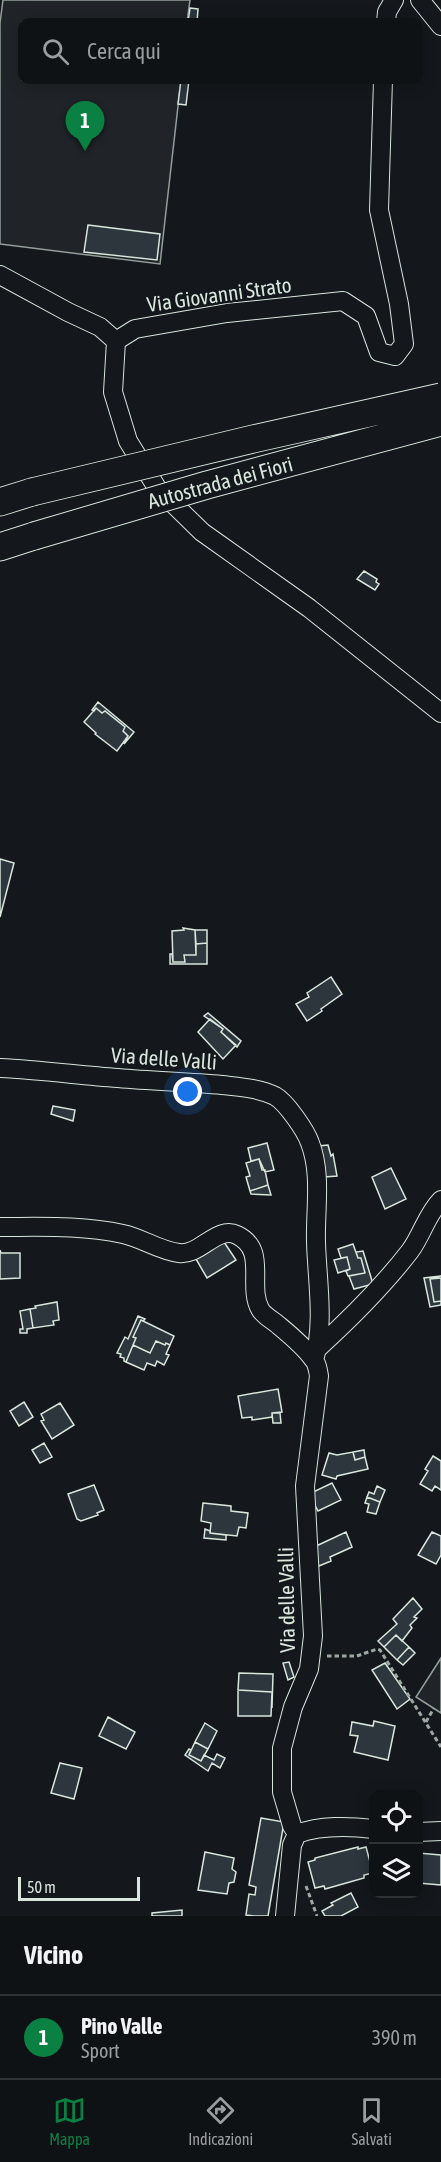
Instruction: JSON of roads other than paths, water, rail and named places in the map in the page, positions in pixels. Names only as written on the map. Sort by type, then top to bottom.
[{"type":"highway","name":"Autostrada dei Fiori","points":[[0,502],[32,492],[253,439],[441,397]]},
{"type":"highway","name":"Autostrada dei Fiori","points":[[0,547],[195,488],[441,422]]},
{"type":"street","points":[[386,18],[394,0]]},
{"type":"street","points":[[420,0],[441,26]]},
{"type":"street","name":"Via Giovanni Strato","points":[[116,341],[135,329],[227,313],[343,301],[366,316],[379,351],[395,356],[404,344],[399,304],[379,210],[383,84]]},
{"type":"street","points":[[0,275],[100,327],[116,341],[113,392],[128,441],[157,488],[202,532],[309,608],[441,713]]},
{"type":"street","name":"Via delle Valli","points":[[0,1068],[46,1070],[259,1090],[277,1097],[302,1128],[310,1143],[317,1194],[316,1243],[320,1286],[316,1354],[319,1376],[305,1486],[313,1636],[309,1669],[293,1707],[282,1748],[282,1792],[292,1826],[297,1834]]},
{"type":"street","points":[[0,1227],[98,1229],[126,1234],[176,1253],[187,1254],[201,1248],[219,1235],[236,1234],[248,1243],[255,1255],[256,1292],[260,1310],[316,1354],[411,1249],[441,1200]]},
{"type":"street","points":[[285,1916],[292,1845],[297,1834],[310,1829],[369,1828]]},
{"type":"street","points":[[423,1832],[441,1831]]},
{"type":"place","name":"Pino Valle","points":[[85,151]]}]
